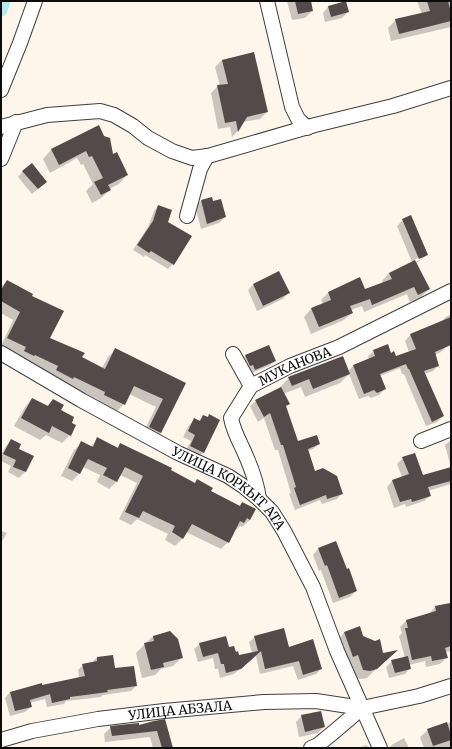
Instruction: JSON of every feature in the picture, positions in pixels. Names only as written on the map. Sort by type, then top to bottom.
[{"type":"street","points":[[1,90],[35,1]]},
{"type":"street","points":[[267,1],[292,107],[298,119],[307,128]]},
{"type":"street","points":[[1,127],[47,115],[100,111],[114,115],[133,126],[148,138],[172,151],[192,158],[207,156],[451,88]]},
{"type":"street","points":[[1,159],[16,122]]},
{"type":"street","points":[[187,216],[198,176],[207,156]]},
{"type":"street","name":"МУКАНОВА","points":[[259,499],[258,488],[243,449],[233,429],[230,418],[251,386],[290,366],[339,347],[451,291]]},
{"type":"street","name":"УЛИЦА КОРКЫТ АТА","points":[[1,353],[80,400],[178,453],[228,476],[259,499],[272,512],[284,531],[313,587],[338,651],[380,748]]},
{"type":"street","points":[[233,354],[251,386]]},
{"type":"street","points":[[421,441],[451,430]]},
{"type":"street","points":[[311,748],[318,745],[330,736],[362,708],[419,696],[451,686]]},
{"type":"street","name":"УЛИЦА АБЗАЛА","points":[[1,740],[32,731],[98,719],[248,703],[316,701],[362,708]]},
{"type":"building","points":[[295,1],[311,1],[313,11],[298,14]]},
{"type":"building","points":[[346,1],[349,12],[331,17],[328,6]]},
{"type":"building","points":[[427,1],[448,1],[451,12],[451,21],[399,34],[395,19],[430,11]]},
{"type":"building","points":[[254,52],[268,112],[247,117],[238,132],[236,121],[225,123],[217,85],[228,84],[222,60]]},
{"type":"building","points":[[99,125],[104,136],[110,138],[113,154],[117,152],[128,175],[108,185],[111,190],[101,195],[94,182],[103,178],[92,156],[89,157],[86,151],[59,165],[51,149]]},
{"type":"building","points":[[32,163],[47,182],[38,189],[22,171]]},
{"type":"building","points":[[212,197],[213,201],[221,199],[226,217],[207,224],[201,200]]},
{"type":"building","points":[[158,205],[172,210],[168,222],[192,236],[174,265],[151,251],[149,253],[137,245],[153,221]]},
{"type":"building","points":[[411,215],[428,255],[419,259],[402,219]]},
{"type":"building","points":[[415,260],[430,289],[418,295],[414,287],[372,305],[370,299],[350,306],[353,313],[319,327],[311,308],[331,300],[328,292],[360,277],[365,289],[392,279],[389,273]]},
{"type":"building","points":[[279,271],[290,293],[263,306],[253,284]]},
{"type":"building","points":[[7,280],[33,294],[32,296],[64,311],[50,338],[85,353],[82,357],[105,369],[115,348],[186,383],[161,433],[149,427],[163,399],[134,386],[125,405],[104,395],[105,392],[74,377],[73,379],[56,370],[58,366],[24,351],[26,347],[7,338],[20,312],[1,301],[1,290]]},
{"type":"building","points":[[451,317],[451,345],[435,352],[439,366],[424,371],[444,416],[432,422],[406,364],[380,374],[386,389],[377,393],[374,390],[364,394],[353,365],[375,356],[373,350],[388,344],[391,353],[394,351],[396,356],[416,349],[410,334]]},
{"type":"building","points":[[269,345],[276,361],[255,370],[253,365],[250,366],[245,355]]},
{"type":"building","points":[[343,356],[350,374],[313,389],[309,379],[292,386],[288,377]]},
{"type":"building","points":[[281,387],[290,404],[286,406],[298,441],[317,435],[320,444],[308,449],[315,471],[323,468],[337,476],[343,494],[327,499],[326,495],[300,505],[283,445],[281,445],[270,413],[264,417],[255,400]]},
{"type":"building","points":[[32,398],[48,406],[53,399],[64,405],[61,410],[74,417],[72,423],[76,425],[71,436],[52,426],[49,433],[21,418]]},
{"type":"building","points":[[209,414],[220,420],[204,453],[190,446],[195,435],[188,431],[194,418],[200,421],[203,415],[208,417]]},
{"type":"building","points":[[97,437],[118,448],[120,443],[172,468],[171,470],[195,483],[197,479],[213,488],[211,491],[240,506],[242,502],[256,509],[250,520],[247,518],[244,523],[240,521],[229,543],[192,524],[183,539],[172,532],[175,526],[143,511],[139,518],[125,512],[143,476],[125,467],[117,482],[103,475],[107,468],[88,459],[80,474],[68,468],[81,441],[93,447]]},
{"type":"building","points":[[11,439],[21,444],[19,449],[34,456],[26,472],[13,467],[16,460],[3,454]]},
{"type":"building","points":[[415,453],[423,475],[451,467],[451,481],[428,487],[431,496],[412,502],[411,499],[400,502],[392,480],[409,474],[402,457]]},
{"type":"building","points":[[336,541],[347,569],[349,568],[357,591],[339,598],[327,565],[325,566],[318,548]]},
{"type":"building","points":[[450,603],[451,646],[445,648],[448,658],[432,661],[431,656],[412,660],[405,628],[408,628],[406,620],[436,611],[435,606]]},
{"type":"building","points":[[360,626],[363,636],[375,641],[380,639],[383,653],[398,650],[377,669],[370,671],[363,670],[358,655],[353,657],[344,632]]},
{"type":"building","points":[[284,628],[289,647],[313,639],[322,669],[303,675],[299,661],[265,669],[261,651],[241,669],[226,673],[224,664],[221,664],[218,653],[203,657],[199,643],[226,636],[229,647],[234,646],[239,655],[258,651],[254,636]]},
{"type":"building","points":[[170,631],[178,639],[183,658],[163,663],[164,667],[151,670],[144,643],[154,641],[153,636]]},
{"type":"building","points":[[113,655],[115,668],[134,666],[137,686],[107,690],[108,692],[70,697],[70,699],[52,703],[50,694],[30,700],[32,707],[15,711],[10,692],[42,683],[42,685],[85,676],[82,664],[97,661],[97,657]]},
{"type":"building","points":[[408,656],[411,669],[395,673],[391,660]]},
{"type":"building","points":[[321,711],[325,727],[305,732],[301,715]]},
{"type":"building","points":[[165,719],[173,748],[162,748],[157,731],[112,736],[110,726],[139,723],[139,725]]},
{"type":"building","points":[[447,722],[451,740],[433,746],[427,729]]},
{"type":"waterway","points":[[1,10],[4,1]]}]
